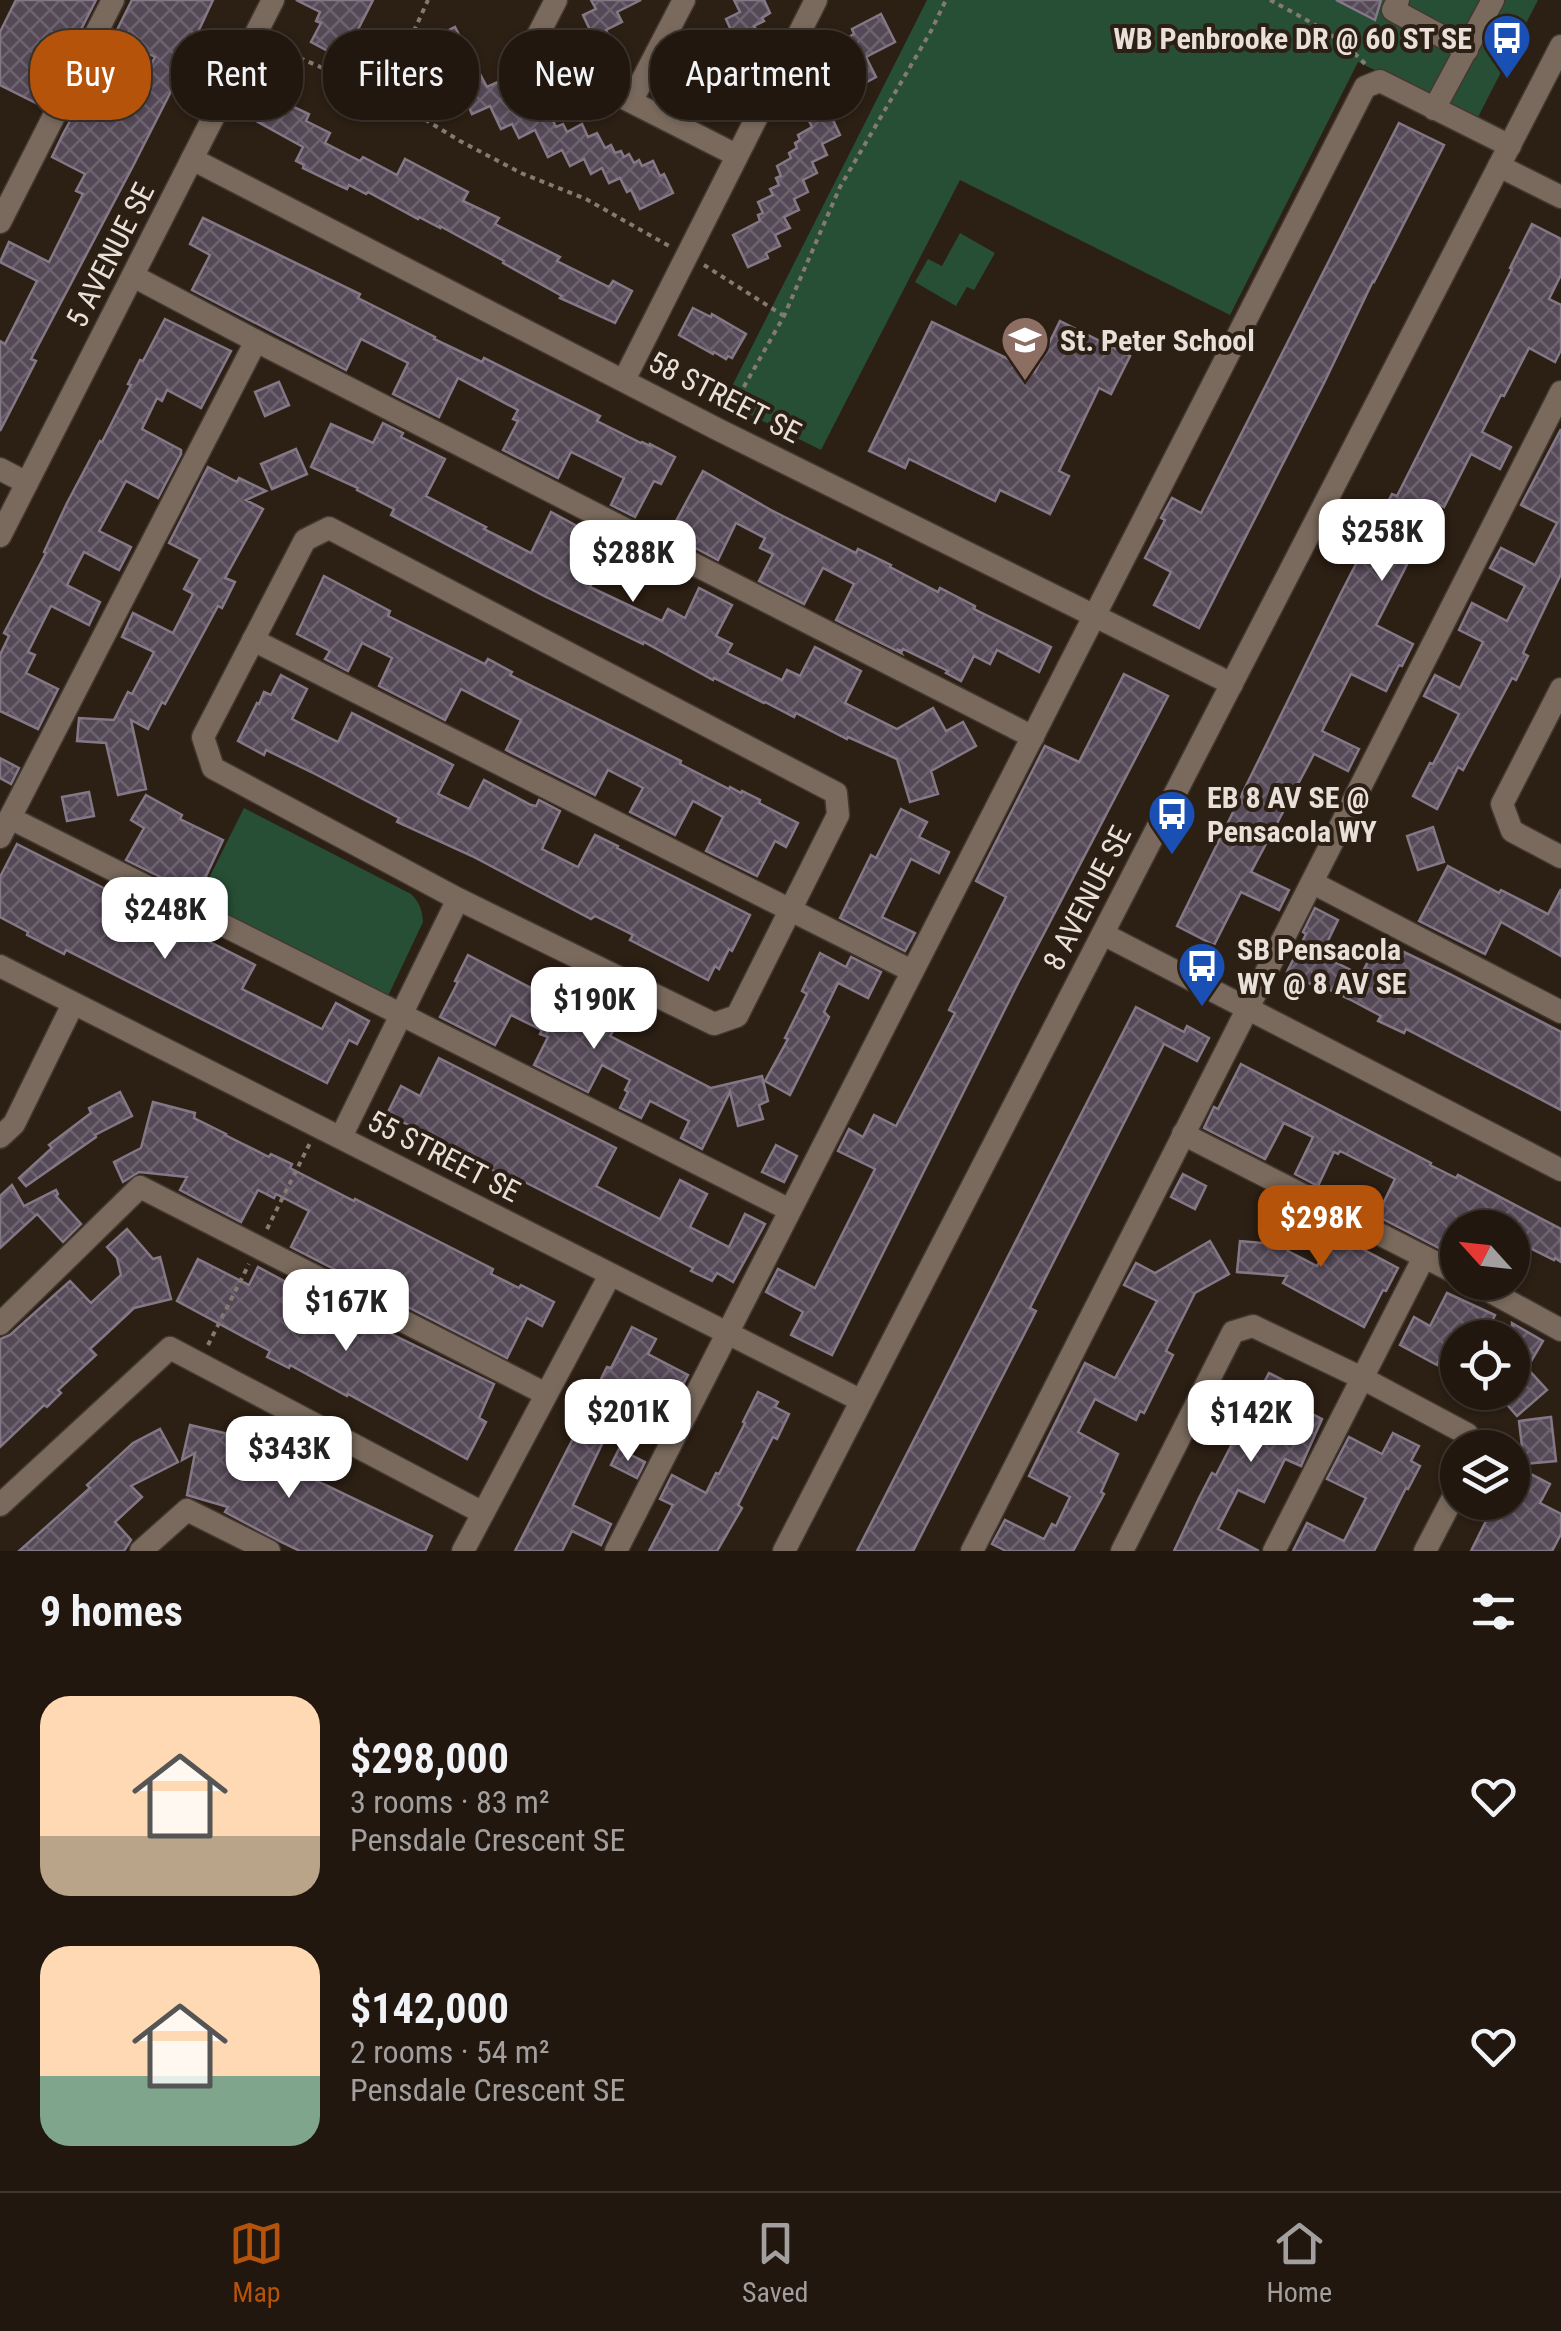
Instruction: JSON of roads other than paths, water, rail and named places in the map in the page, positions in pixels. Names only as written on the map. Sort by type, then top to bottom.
[{"type":"street","points":[[0,222],[113,0]]},
{"type":"street","name":"5 AVENUE SE","points":[[0,536],[273,0]]},
{"type":"street","points":[[556,0],[537,37],[545,58],[736,155]]},
{"type":"street","points":[[632,100],[684,0]]},
{"type":"street","points":[[624,380],[816,0]]},
{"type":"street","points":[[1398,0],[1393,10],[1467,50]]},
{"type":"street","points":[[1434,108],[1493,0]]},
{"type":"street","name":"8 AVENUE SE","points":[[784,1551],[1561,46]]},
{"type":"street","points":[[616,1551],[1364,88],[1380,81],[1434,108],[1561,198]]},
{"type":"street","name":"58 STREET SE","points":[[192,159],[719,430],[1232,684]]},
{"type":"street","points":[[133,276],[1032,736]]},
{"type":"street","points":[[256,341],[5,828],[400,1016],[790,1210]]},
{"type":"street","points":[[972,1551],[1561,392]]},
{"type":"street","points":[[0,469],[27,483]]},
{"type":"street","points":[[329,528],[836,792],[838,814],[737,1016],[714,1024],[458,899],[212,768],[203,737],[253,640],[306,540],[329,528]]},
{"type":"street","points":[[253,640],[912,971]]},
{"type":"street","points":[[1561,689],[1502,804],[1512,831],[1561,856]]},
{"type":"street","points":[[1313,883],[1561,1012]]},
{"type":"street","points":[[341,1137],[458,899]]},
{"type":"street","points":[[1103,934],[1561,1170]]},
{"type":"street","name":"55 STREET SE","points":[[0,966],[860,1400]]},
{"type":"street","points":[[0,1137],[14,1124],[74,1004]]},
{"type":"street","points":[[1183,1134],[1440,1264]]},
{"type":"street","points":[[0,1324],[140,1188],[546,1394]]},
{"type":"street","points":[[1274,1551],[1424,1256]]},
{"type":"street","points":[[464,1551],[610,1275]]},
{"type":"street","points":[[1505,1300],[1561,1330]]},
{"type":"street","points":[[1122,1551],[1233,1332],[1254,1326],[1460,1430]]},
{"type":"street","points":[[0,1505],[170,1348],[482,1513]]},
{"type":"street","points":[[142,1551],[187,1510],[269,1551]]},
{"type":"street","points":[[1425,1551],[1441,1520]]},
{"type":"place","name":"WB Penbrooke DR @ 60 ST SE","points":[[1507,80]]},
{"type":"place","name":"St. Peter School","points":[[1025,382]]},
{"type":"place","name":"EB 8 AV SE @ Pensacola WY","points":[[1172,856]]},
{"type":"place","name":"SB Pensacola WY @ 8 AV SE","points":[[1202,1008]]}]
